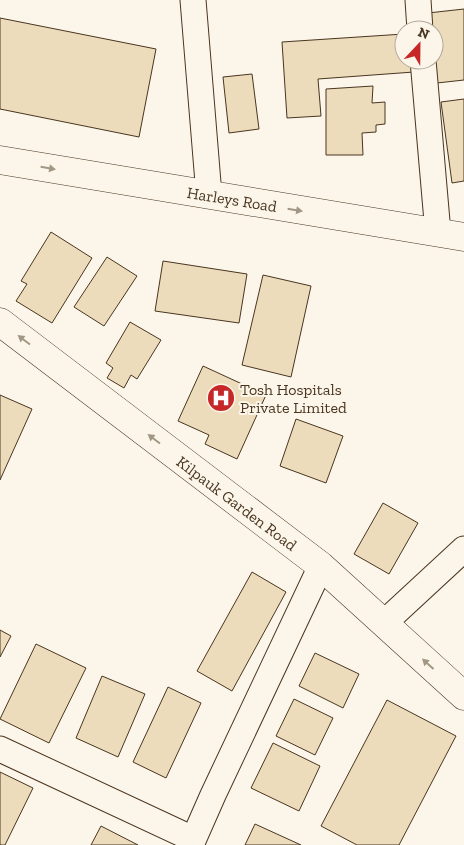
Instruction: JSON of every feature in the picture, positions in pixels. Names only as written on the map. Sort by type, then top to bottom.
[{"type":"main road","name":"Harleys Road","points":[[0,160],[451,235]]},
{"type":"main road","name":"Kilpauk Garden Road","points":[[0,322],[321,566],[464,696]]},
{"type":"street","points":[[193,0],[209,195]]},
{"type":"street","points":[[418,0],[419,20]]},
{"type":"street","points":[[425,70],[451,235]]},
{"type":"street","points":[[384,623],[464,549]]},
{"type":"street","points":[[0,749],[192,842],[321,566]]},
{"type":"building","points":[[464,9],[464,80],[437,83],[435,70],[444,70],[444,20],[429,20],[428,13]]},
{"type":"building","points":[[0,18],[156,49],[139,137],[0,109]]},
{"type":"building","points":[[394,35],[394,70],[414,70],[414,72],[318,79],[321,116],[287,118],[282,42]]},
{"type":"building","points":[[252,74],[259,129],[229,133],[223,77]]},
{"type":"building","points":[[373,86],[372,103],[385,102],[385,124],[376,125],[376,132],[362,133],[363,155],[326,155],[326,89]]},
{"type":"building","points":[[464,99],[464,181],[452,183],[441,102]]},
{"type":"building","points":[[51,232],[92,258],[52,323],[16,301],[27,284],[21,281]]},
{"type":"building","points":[[107,257],[137,276],[104,326],[74,307]]},
{"type":"building","points":[[163,261],[247,274],[239,323],[155,311]]},
{"type":"building","points":[[263,275],[311,286],[291,377],[242,365]]},
{"type":"building","points":[[130,322],[161,340],[137,379],[131,375],[124,388],[107,378],[113,368],[106,363]]},
{"type":"building","points":[[203,366],[266,395],[237,459],[205,444],[209,435],[178,421]]},
{"type":"building","points":[[0,395],[32,409],[0,480]]},
{"type":"building","points":[[296,419],[343,436],[326,483],[280,466]]},
{"type":"building","points":[[383,503],[418,523],[389,574],[354,554]]},
{"type":"building","points":[[252,572],[286,592],[232,691],[197,671]]},
{"type":"building","points":[[0,630],[11,636],[0,657]]},
{"type":"building","points":[[36,644],[86,668],[49,743],[0,719]]},
{"type":"building","points":[[315,653],[359,674],[343,708],[299,686]]},
{"type":"building","points":[[102,676],[145,694],[118,757],[76,738]]},
{"type":"building","points":[[168,687],[201,703],[166,778],[133,762]]},
{"type":"building","points":[[294,699],[333,718],[315,755],[276,736]]},
{"type":"building","points":[[387,700],[456,736],[399,845],[357,845],[321,826]]},
{"type":"building","points":[[273,743],[320,766],[299,811],[251,788]]},
{"type":"building","points":[[0,772],[33,788],[5,845],[0,845]]},
{"type":"building","points":[[255,824],[301,845],[245,845]]},
{"type":"building","points":[[101,826],[138,845],[91,845]]},
{"type":"place","name":"Tosh Hospitals Private Limited","points":[[221,398]]}]
